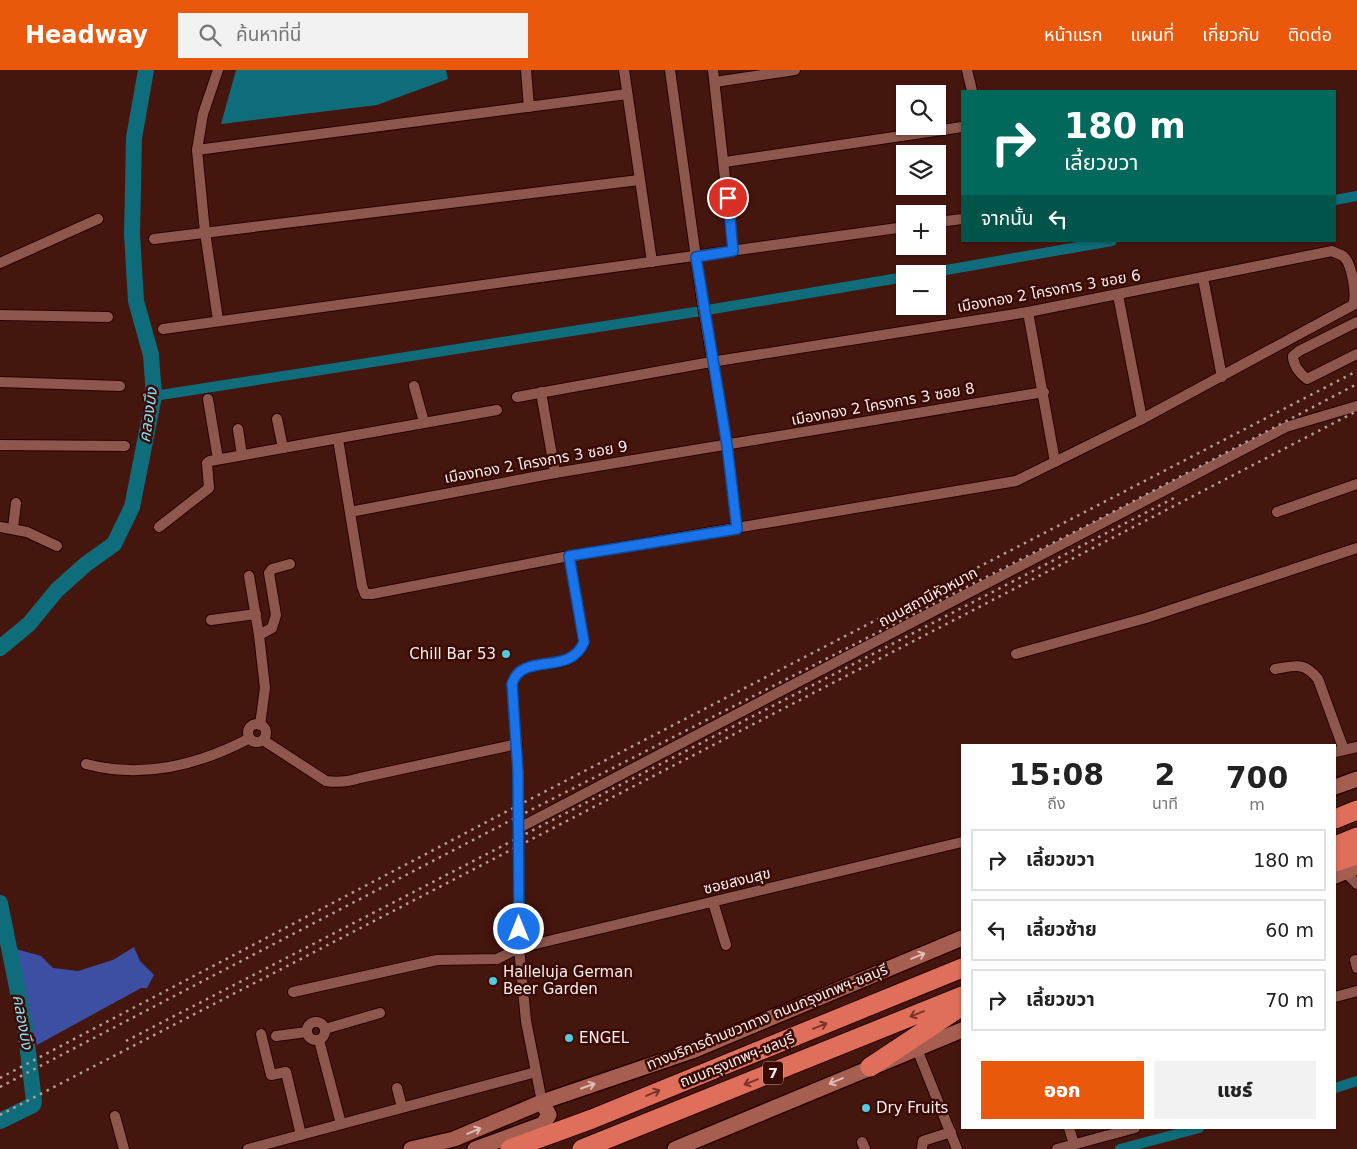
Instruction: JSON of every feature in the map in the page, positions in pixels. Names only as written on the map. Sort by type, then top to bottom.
[{"type":"highway","points":[[1336,819],[1357,810]]},
{"type":"highway","points":[[1336,846],[1357,837]]},
{"type":"highway","points":[[1343,869],[1357,855]]},
{"type":"highway","name":"ถนนกรุงเทพฯ-ชลบุรี","points":[[510,1149],[592,1119],[961,968]]},
{"type":"highway","name":"ถนนกรุงเทพฯ-ชลบุรี","points":[[582,1149],[961,996]]},
{"type":"highway","points":[[870,1067],[961,1007]]},
{"type":"main road","points":[[1336,787],[1357,778]]},
{"type":"main road","name":"ทางบริการด้านขวาทาง ถนนกรุงเทพฯ-ชลบุรี","points":[[411,1149],[454,1139],[542,1102],[692,1051],[961,938]]},
{"type":"main road","points":[[675,1149],[961,1030]]},
{"type":"main road","points":[[475,1149],[543,1124],[550,1115],[542,1102]]},
{"type":"main road","points":[[430,1149],[454,1139]]},
{"type":"street","points":[[218,70],[203,114],[198,150],[205,232],[218,320]]},
{"type":"street","points":[[526,70],[530,107]]},
{"type":"street","points":[[624,70],[652,262]]},
{"type":"street","points":[[670,70],[711,362],[727,445],[737,529]]},
{"type":"street","points":[[713,70],[725,162],[733,251]]},
{"type":"street","points":[[715,82],[795,70]]},
{"type":"street","points":[[967,70],[972,90]]},
{"type":"street","points":[[198,150],[627,94]]},
{"type":"street","points":[[725,162],[961,127]]},
{"type":"street","points":[[154,239],[639,180]]},
{"type":"street","points":[[0,263],[98,219]]},
{"type":"street","points":[[946,221],[961,219]]},
{"type":"street","points":[[163,328],[696,257],[896,228]]},
{"type":"street","name":"เมืองทอง 2 โครงการ 3 ซอย 6","points":[[517,397],[711,362],[1028,312],[1332,251],[1344,257],[1349,265],[1356,297],[1353,305],[1222,377]]},
{"type":"street","points":[[338,439],[365,594],[569,556],[1016,481],[1222,377],[1203,278]]},
{"type":"street","points":[[1118,295],[1142,419]]},
{"type":"street","points":[[1028,312],[1044,392],[1055,462]]},
{"type":"street","points":[[0,315],[108,317]]},
{"type":"street","points":[[1357,322],[1299,351],[1293,356],[1293,361],[1301,375],[1308,379],[1357,354]]},
{"type":"street","points":[[0,382],[120,386]]},
{"type":"street","points":[[414,386],[424,422]]},
{"type":"street","points":[[541,392],[555,473]]},
{"type":"street","name":"เมืองทอง 2 โครงการ 3 ซอย 8","points":[[727,445],[1044,392]]},
{"type":"street","points":[[208,399],[218,458]]},
{"type":"street","name":"ถนนสถานีหัวหมาก","points":[[519,828],[1286,427],[1357,406]]},
{"type":"street","points":[[159,527],[205,494],[210,485],[206,463],[218,458],[338,439],[497,410]]},
{"type":"street","points":[[277,419],[283,448]]},
{"type":"street","points":[[238,429],[242,455]]},
{"type":"street","name":"เมืองทอง 2 โครงการ 3 ซอย 9","points":[[350,512],[555,473],[727,445]]},
{"type":"street","points":[[0,446],[125,446]]},
{"type":"street","points":[[1277,512],[1357,484]]},
{"type":"street","points":[[13,528],[16,503]]},
{"type":"street","points":[[0,527],[27,532],[57,546]]},
{"type":"street","points":[[1016,654],[1146,618],[1357,548]]},
{"type":"street","points":[[542,1102],[526,1021],[519,948],[517,744],[512,684],[515,674],[521,669],[568,659],[580,653],[584,642],[569,556]]},
{"type":"street","points":[[260,634],[272,628],[276,615],[269,572],[272,569],[290,564]]},
{"type":"street","points":[[249,576],[260,634],[265,688],[260,725],[266,732],[264,740]]},
{"type":"street","points":[[211,620],[256,614]]},
{"type":"street","points":[[1275,669],[1302,665],[1311,670],[1318,679],[1340,751],[1357,747]]},
{"type":"street","points":[[250,738],[251,727],[260,725]]},
{"type":"street","points":[[250,738],[256,742],[264,740],[326,781],[336,783],[348,782],[517,744]]},
{"type":"street","points":[[86,764],[107,769],[144,771],[210,757],[250,738]]},
{"type":"street","name":"ซอยสงบสุข","points":[[293,992],[437,960],[497,959],[519,948],[961,842]]},
{"type":"street","points":[[1343,869],[1357,884]]},
{"type":"street","points":[[713,902],[726,945]]},
{"type":"street","points":[[1336,997],[1357,991]]},
{"type":"street","points":[[325,1029],[380,1014]]},
{"type":"street","points":[[307,1032],[313,1022],[320,1023],[325,1029]]},
{"type":"street","points":[[319,1040],[323,1037],[325,1029]]},
{"type":"street","points":[[276,1036],[307,1032]]},
{"type":"street","points":[[307,1032],[311,1039],[319,1040]]},
{"type":"street","points":[[261,1034],[271,1075],[286,1072],[301,1135]]},
{"type":"street","points":[[319,1040],[341,1124]]},
{"type":"street","points":[[917,1049],[957,1149]]},
{"type":"street","points":[[248,1149],[536,1072]]},
{"type":"street","points":[[397,1088],[402,1107]]},
{"type":"street","points":[[115,1116],[124,1149]]},
{"type":"street","points":[[1069,1129],[1074,1144]]},
{"type":"street","points":[[1057,1149],[1123,1129]]},
{"type":"street","points":[[922,1149],[922,1142],[926,1139],[951,1132]]},
{"type":"shaded area","points":[[236,70],[446,70],[448,79],[377,105],[221,124]]},
{"type":"shaded area","points":[[9,947],[41,956],[53,968],[78,971],[113,960],[134,947],[140,961],[154,975],[147,988],[141,988],[37,1045]]},
{"type":"waterway","name":"คลองบึง","points":[[0,648],[29,624],[57,590],[86,564],[114,544],[132,507],[154,396],[151,355],[136,301],[132,234],[134,138],[146,70]]},
{"type":"waterway","points":[[1336,200],[1357,196]]},
{"type":"waterway","points":[[946,270],[1106,242]]},
{"type":"waterway","points":[[154,396],[695,312],[896,278]]},
{"type":"waterway","name":"คลองบึง","points":[[0,903],[25,1027],[34,1101],[33,1105],[0,1121]]},
{"type":"waterway","points":[[1336,1088],[1357,1081]]},
{"type":"waterway","points":[[1120,1149],[1195,1129]]},
{"type":"railway","points":[[0,1078],[519,805],[1357,371]]},
{"type":"railway","points":[[0,1087],[519,816],[1084,527],[1357,384]]},
{"type":"railway","points":[[0,1115],[1357,411]]},
{"type":"railway","points":[[126,1041],[1174,498]]},
{"type":"place","name":"Chill Bar 53","points":[[506,654]]},
{"type":"place","name":"Halleluja German Beer Garden","points":[[493,981]]},
{"type":"place","name":"ENGEL","points":[[569,1038]]},
{"type":"place","name":"Dry Fruits","points":[[866,1108]]},
{"type":"route","points":[[519,929],[520,846],[518,772],[512,684],[515,674],[521,669],[568,659],[580,653],[584,642],[583,631],[569,556],[737,529],[727,445],[711,362],[696,257],[733,251],[728,198]]}]
